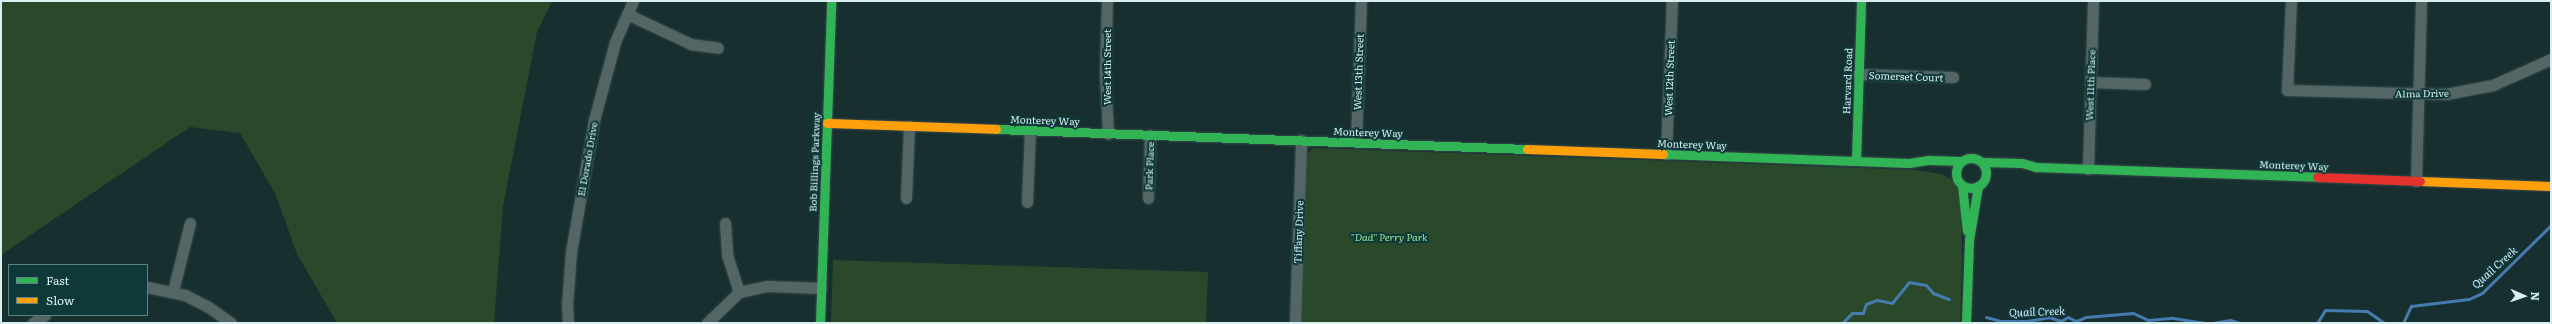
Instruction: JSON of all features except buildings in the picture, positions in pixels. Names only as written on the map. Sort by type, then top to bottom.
[{"type":"street","name":"El Dorado Drive","points":[[568,323],[567,306],[571,252],[594,120],[615,42],[633,1]]},
{"type":"street","name":"Bob Billings Parkway","points":[[820,323],[831,1]]},
{"type":"street","name":"West 14th Street","points":[[1107,1],[1105,74],[1108,134]]},
{"type":"street","name":"West 13th Street","points":[[1356,142],[1360,1]]},
{"type":"street","name":"West 12th Street","points":[[1666,154],[1672,1]]},
{"type":"street","name":"Harvard Road","points":[[1856,161],[1861,1]]},
{"type":"street","name":"West 11th Place","points":[[2088,169],[2093,1]]},
{"type":"street","name":"Alma Drive","points":[[2291,1],[2287,90],[2418,95],[2452,93],[2493,85],[2551,59]]},
{"type":"street","points":[[2416,181],[2421,1]]},
{"type":"street","points":[[627,14],[691,44],[718,48]]},
{"type":"street","name":"Somerset Court","points":[[1858,74],[1953,77]]},
{"type":"street","points":[[2090,82],[2145,84]]},
{"type":"street","name":"Monterey Way","points":[[827,123],[1909,163],[1930,160],[1960,161]]},
{"type":"street","points":[[906,198],[909,126]]},
{"type":"street","points":[[1027,202],[1030,131]]},
{"type":"street","name":"Park Place","points":[[1148,198],[1150,135]]},
{"type":"street","name":"Tiffany Drive","points":[[1295,323],[1301,140]]},
{"type":"street","points":[[1966,323],[1969,240],[1981,183],[1986,171],[1982,162],[1969,157],[1960,161],[1956,169],[1949,174],[1962,185],[1970,188],[1981,183],[1994,174]]},
{"type":"street","name":"Monterey Way","points":[[1982,162],[2022,163],[2036,167]]},
{"type":"street","name":"Monterey Way","points":[[1909,163],[1949,174]]},
{"type":"street","name":"Monterey Way","points":[[2007,172],[2036,167],[2551,186]]},
{"type":"street","points":[[1962,185],[1964,220],[1969,240]]},
{"type":"street","points":[[172,291],[190,223]]},
{"type":"street","points":[[725,223],[728,255],[739,292]]},
{"type":"street","points":[[707,323],[739,292],[767,286],[821,288]]},
{"type":"street","points":[[148,287],[172,291],[207,306],[231,323]]},
{"type":"street","points":[[33,323],[44,316]]},
{"type":"green space","points":[[1,1],[552,1],[537,32],[503,206],[494,323],[337,323],[297,254],[275,193],[240,133],[190,127],[1,255]]},
{"type":"green space","name":"\"Dad\" Perry Park","points":[[1313,148],[1914,170],[1942,174],[1953,180],[1961,195],[1962,258],[1960,323],[1300,323],[1306,156]]},
{"type":"green space","points":[[833,260],[1208,272],[1206,323],[831,323]]},
{"type":"waterway","name":"Quail Creek","points":[[2403,323],[2411,306],[2469,299],[2482,293],[2551,225]]},
{"type":"waterway","name":"Quail Creek","points":[[1842,323],[1852,313],[1863,313],[1866,304],[1877,300],[1892,303],[1909,282],[1926,285],[1933,293],[1949,299]]},
{"type":"waterway","name":"Quail Creek","points":[[2317,323],[2325,310],[2367,311],[2384,323]]},
{"type":"waterway","name":"Quail Creek","points":[[1986,317],[2001,321],[2027,321],[2049,317],[2061,321],[2068,317],[2076,321],[2086,317],[2133,313],[2148,320],[2173,318],[2205,323]]},
{"type":"waterway","name":"Quail Creek","points":[[2213,323],[2230,320],[2240,323]]},
{"type":"traffic: fast","points":[[820,323],[831,1]]},
{"type":"traffic: fast","points":[[1856,161],[1861,1]]},
{"type":"traffic: fast","points":[[996,129],[1527,149]]},
{"type":"traffic: fast","points":[[1663,154],[1909,163],[1929,160],[1961,161]]},
{"type":"traffic: fast","points":[[1971,158],[1982,162],[1986,173],[1982,184],[1971,188],[1960,184],[1956,173],[1960,162],[1971,158]]},
{"type":"traffic: fast","points":[[1982,162],[2022,163],[2036,167],[2317,177]]},
{"type":"traffic: fast","points":[[1962,185],[1967,231]]},
{"type":"traffic: fast","points":[[1966,323],[1969,240],[1978,186]]},
{"type":"traffic: slow","points":[[827,123],[996,129]]},
{"type":"traffic: slow","points":[[1527,149],[1663,154]]},
{"type":"traffic: slow","points":[[2420,181],[2551,186]]},
{"type":"traffic: jam","points":[[2317,177],[2420,181]]}]
